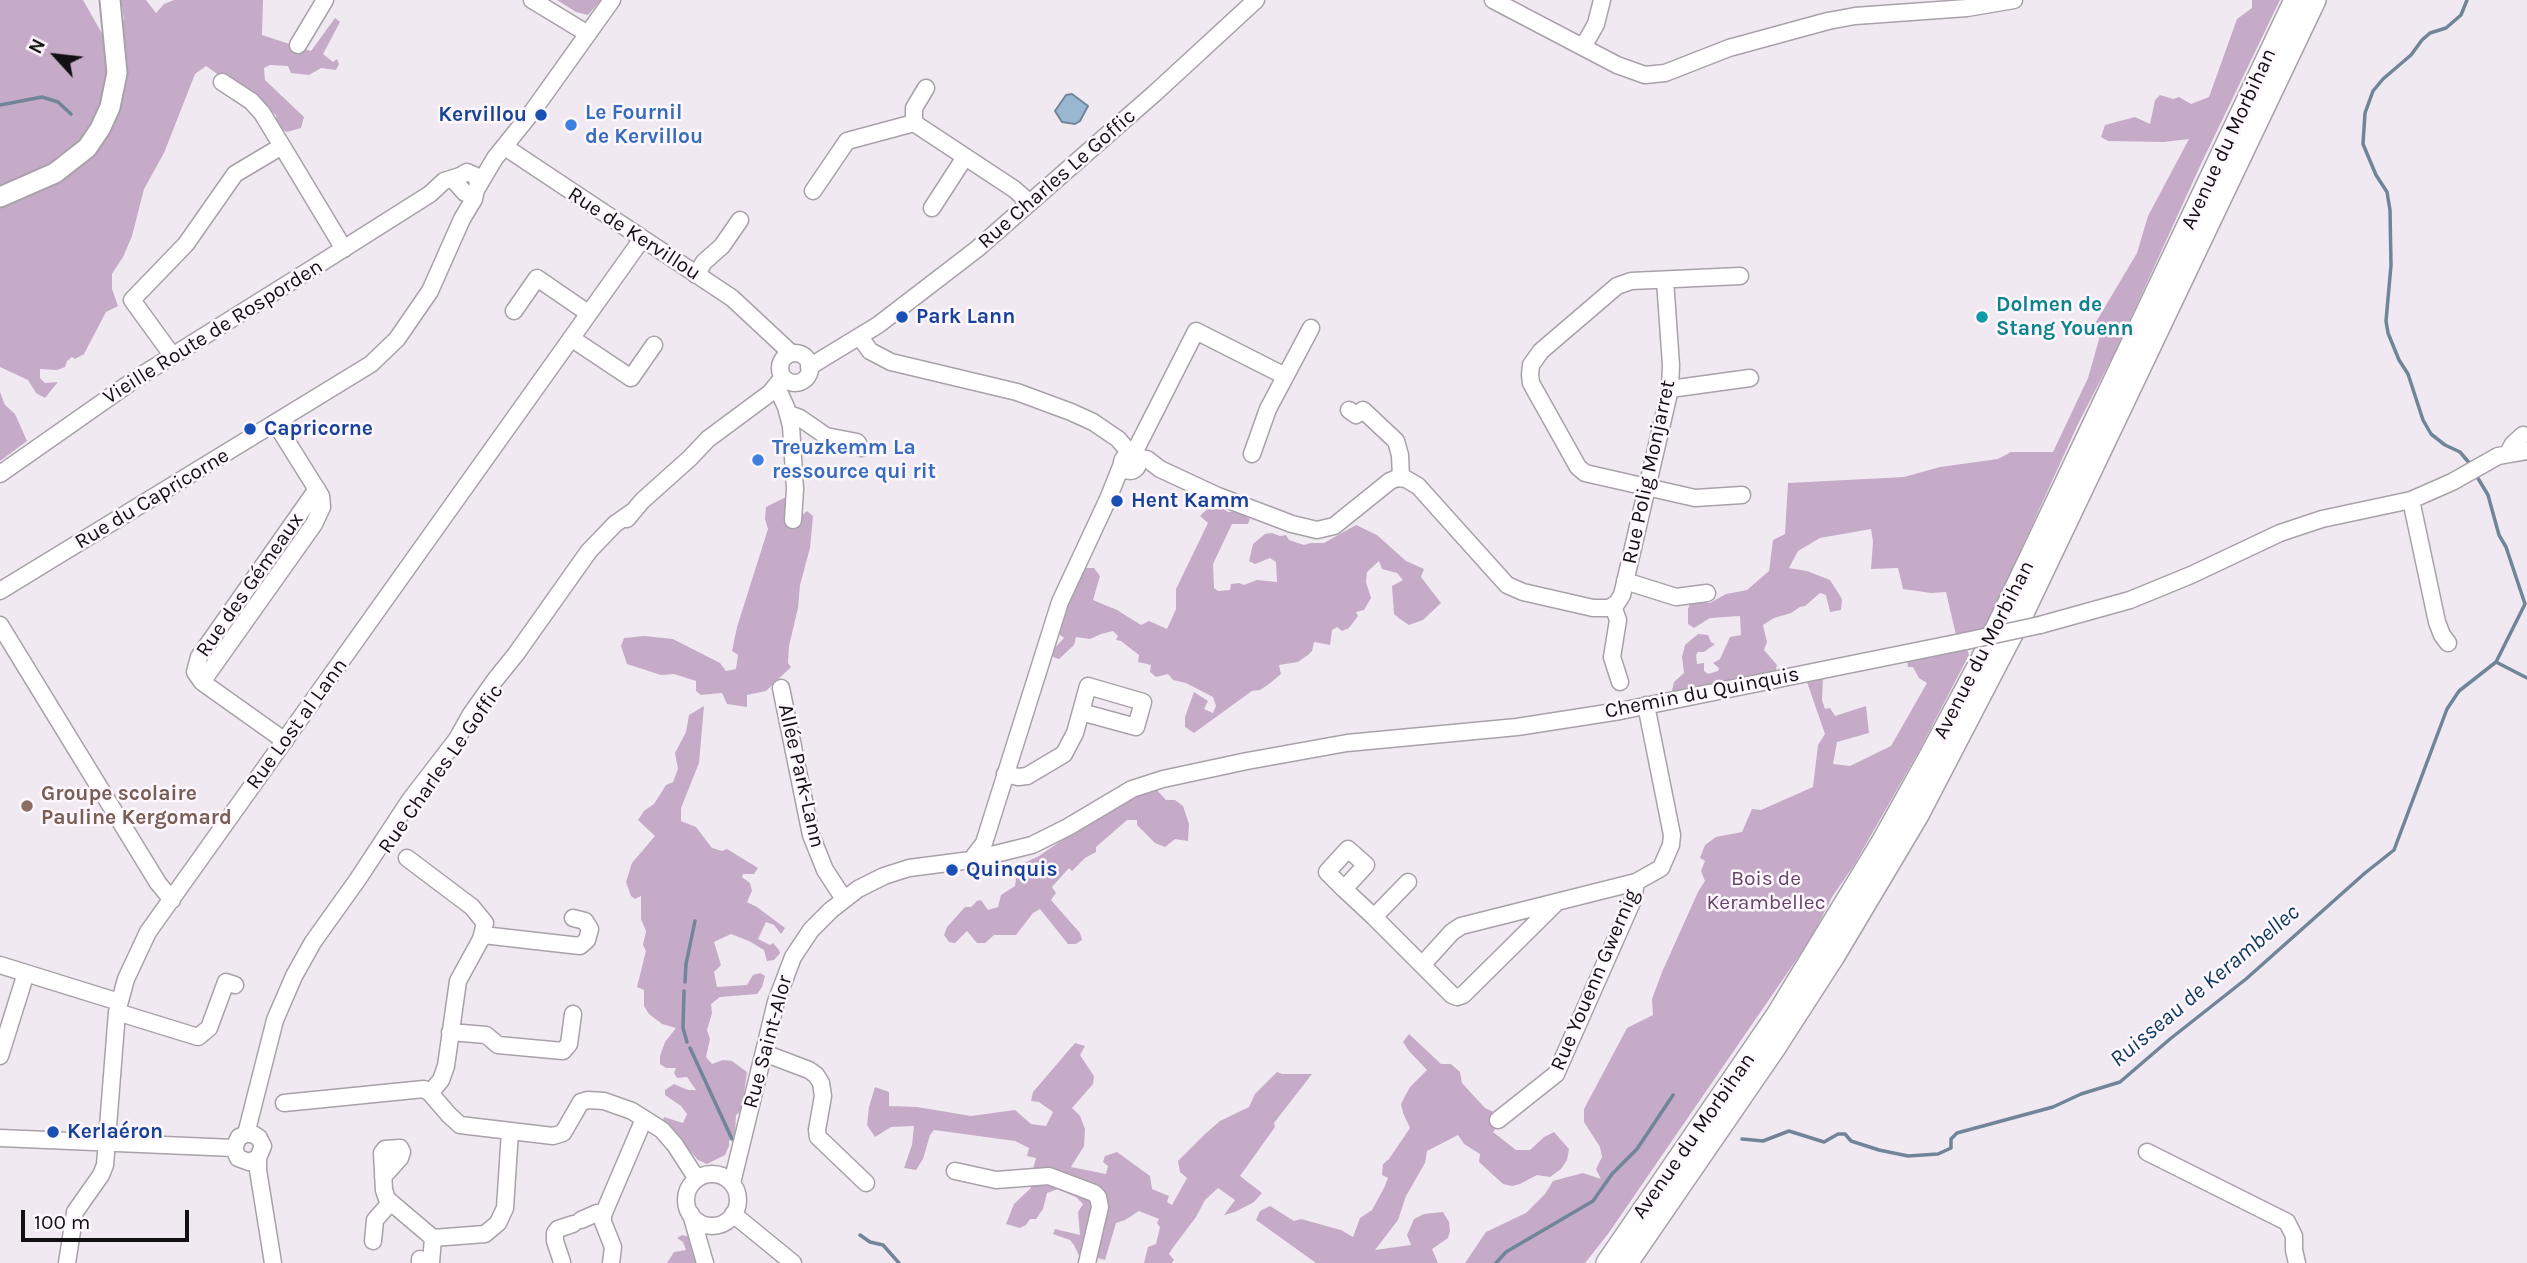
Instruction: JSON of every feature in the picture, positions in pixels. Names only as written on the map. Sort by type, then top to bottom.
[{"type":"highway","name":"Avenue du Morbihan","points":[[1607,1263],[1777,1016],[1875,855],[1931,754],[1981,662],[2295,0]]},
{"type":"highway","name":"Avenue du Morbihan","points":[[1627,1263],[1796,1014],[1918,815],[2023,613],[2315,0]]},
{"type":"main road","points":[[0,197],[55,173],[87,148],[100,129],[110,107],[117,73],[110,0]]},
{"type":"street","points":[[298,45],[325,0]]},
{"type":"street","points":[[532,0],[588,34]]},
{"type":"street","name":"Vieille Route de Rosporden","points":[[0,474],[172,355],[429,194],[467,183],[500,153],[612,0]]},
{"type":"street","name":"Rue Charles Le Goffic","points":[[251,1135],[268,1042],[282,1001],[300,963],[358,879],[381,856],[417,805],[504,680],[516,654],[578,568],[603,547],[632,512],[708,439],[771,393],[794,366],[853,341],[960,263],[1256,0]]},
{"type":"street","points":[[1493,0],[1633,72],[1653,75],[1665,73],[1729,48],[1828,21],[1855,16],[1967,8],[2014,0]]},
{"type":"street","points":[[1583,47],[1596,24],[1601,0]]},
{"type":"street","points":[[222,82],[257,107],[344,249]]},
{"type":"street","points":[[914,123],[914,108],[926,88]]},
{"type":"street","points":[[813,191],[847,141],[914,123],[1014,189],[1030,203]]},
{"type":"street","points":[[172,355],[132,300],[186,244],[235,174],[282,146]]},
{"type":"street","name":"Rue de Kervillou","points":[[500,153],[642,239],[732,298],[759,324],[794,366]]},
{"type":"street","points":[[932,208],[965,157]]},
{"type":"street","name":"Rue du Capricorne","points":[[0,591],[359,372],[391,345],[430,291],[462,219],[474,199],[467,183]]},
{"type":"street","points":[[696,275],[704,262],[723,246],[740,220]]},
{"type":"street","name":"Rue Lost al Lann","points":[[67,1263],[75,1212],[101,1175],[108,1143],[118,1007],[126,979],[143,943],[642,239]]},
{"type":"street","points":[[1740,276],[1631,281],[1617,286],[1541,351],[1531,365],[1530,375],[1531,383],[1581,470],[1591,475],[1695,498],[1742,495]]},
{"type":"street","points":[[514,311],[537,278],[588,313]]},
{"type":"street","name":"Rue Polig Monjarret","points":[[1613,606],[1622,595],[1670,389],[1665,280]]},
{"type":"street","points":[[1252,454],[1268,409],[1311,328]]},
{"type":"street","points":[[989,856],[1005,774],[1060,602],[1108,499],[1130,462],[1196,331],[1285,376]]},
{"type":"street","points":[[571,338],[631,378],[654,345]]},
{"type":"street","points":[[853,341],[891,362],[1032,397],[1080,416],[1124,444],[1130,462]]},
{"type":"street","name":"Rue Charles Le Goffic","points":[[690,458],[707,449],[780,394],[794,366]]},
{"type":"street","points":[[1670,389],[1750,378]]},
{"type":"street","points":[[780,394],[789,414],[795,478],[793,520]]},
{"type":"street","points":[[1349,410],[1356,415],[1363,410],[1396,441],[1400,450],[1401,478]]},
{"type":"street","points":[[789,414],[800,418],[826,436],[857,442],[861,448]]},
{"type":"street","name":"Rue des Gémeaux","points":[[276,424],[321,496],[322,507],[314,524],[202,682],[285,741]]},
{"type":"street","name":"Chemin du Quinquis","points":[[989,856],[1018,849],[1055,835],[1125,792],[1163,779],[1347,743],[1517,727],[1646,705],[2087,614],[2146,595],[2297,526],[2340,514],[2411,500],[2508,453],[2513,444],[2525,443]]},
{"type":"street","points":[[1130,462],[1147,459],[1160,469],[1218,496],[1283,521],[1317,530],[1334,526],[1380,486],[1394,479],[1401,478],[1418,485],[1507,585],[1524,592],[1593,608],[1605,609],[1613,606],[1618,620],[1612,657],[1620,682]]},
{"type":"street","points":[[2411,500],[2437,622],[2448,643]]},
{"type":"street","name":"Rue Polig Monjarret","points":[[1625,581],[1675,597],[1707,593]]},
{"type":"street","points":[[0,625],[158,883],[172,900]]},
{"type":"street","name":"Allée Park-Lann","points":[[781,688],[811,835],[825,870],[844,899]]},
{"type":"street","name":"Rue Youenn Gwernig","points":[[1498,1121],[1549,1082],[1559,1070],[1633,900],[1636,882],[1661,868],[1672,840],[1646,705]]},
{"type":"street","points":[[1005,774],[1027,776],[1060,757],[1071,744],[1081,712]]},
{"type":"street","points":[[993,825],[1005,841],[1018,849]]},
{"type":"street","points":[[971,860],[993,825]]},
{"type":"street","name":"Rue Saint-Alor","points":[[732,1183],[776,1002],[793,957],[811,930],[844,899],[898,870],[989,856]]},
{"type":"street","points":[[407,858],[478,912],[485,923],[483,935],[458,981],[444,1072],[430,1093]]},
{"type":"street","points":[[1374,917],[1408,882]]},
{"type":"street","points":[[1422,965],[1452,932],[1461,926],[1636,882]]},
{"type":"street","points":[[1344,889],[1452,995],[1460,996],[1555,904]]},
{"type":"street","points":[[483,935],[580,946],[587,940],[590,929],[585,921],[573,918]]},
{"type":"street","points":[[0,965],[198,1037],[209,1028],[226,982],[235,985]]},
{"type":"street","points":[[0,1056],[26,973]]},
{"type":"street","points":[[450,1032],[486,1035],[498,1045],[563,1051],[569,1044],[573,1014]]},
{"type":"street","points":[[764,1053],[809,1070],[820,1079],[823,1096],[818,1137],[866,1183]]},
{"type":"street","points":[[284,1103],[420,1090],[430,1093],[460,1125],[558,1135],[566,1129],[576,1108],[588,1100],[620,1105],[662,1130],[697,1179]]},
{"type":"street","points":[[611,1263],[613,1247],[603,1215],[644,1119]]},
{"type":"street","points":[[383,1177],[408,1148],[376,1152],[384,1193],[391,1202],[433,1238],[485,1234],[498,1223],[505,1205],[509,1131]]},
{"type":"street","points":[[0,1138],[108,1143],[245,1156],[262,1146],[251,1135],[239,1137],[245,1156],[261,1195],[273,1263]]},
{"type":"street","points":[[705,1260],[686,1199],[691,1185],[697,1179],[713,1174],[725,1166],[741,1148]]},
{"type":"street","points":[[2147,1152],[2287,1222],[2294,1236],[2297,1263]]},
{"type":"street","points":[[955,1171],[992,1180],[1049,1176],[1094,1193],[1098,1197],[1100,1211],[1087,1263]]},
{"type":"street","points":[[705,1260],[738,1198],[732,1183],[713,1174]]},
{"type":"street","points":[[373,1241],[375,1220],[391,1202]]},
{"type":"street","points":[[562,1262],[554,1237],[558,1229],[597,1213],[603,1215]]},
{"type":"street","points":[[691,1214],[707,1225],[727,1219]]},
{"type":"street","points":[[727,1219],[793,1263]]},
{"type":"street","points":[[424,1262],[433,1238]]},
{"type":"green space","points":[[0,0],[83,0],[104,37],[124,19],[121,0],[146,0],[156,13],[164,4],[174,0],[263,0],[262,35],[311,51],[335,18],[340,22],[323,54],[333,62],[337,59],[339,64],[336,70],[321,68],[309,75],[291,73],[288,66],[270,65],[264,68],[265,80],[304,117],[301,128],[287,132],[277,127],[276,115],[206,66],[195,74],[164,153],[144,189],[132,236],[112,274],[112,289],[118,306],[106,312],[84,354],[75,359],[72,357],[65,367],[57,370],[40,369],[40,378],[45,383],[58,382],[45,398],[36,393],[28,380],[0,367]]},
{"type":"green space","points":[[557,0],[601,0],[588,15],[576,12]]},
{"type":"green space","points":[[2252,0],[2280,0],[1982,630],[1956,635],[1946,592],[1903,589],[1898,568],[1871,569],[1871,529],[1820,538],[1798,551],[1789,568],[1807,571],[1830,580],[1842,599],[1841,610],[1830,612],[1826,595],[1820,593],[1805,606],[1763,625],[1767,642],[1764,650],[1777,665],[1775,674],[1671,694],[1674,682],[1684,673],[1682,657],[1685,645],[1698,634],[1708,635],[1715,644],[1696,655],[1697,664],[1704,663],[1704,671],[1708,674],[1718,671],[1719,668],[1713,663],[1720,659],[1730,637],[1741,635],[1740,616],[1710,618],[1694,628],[1688,624],[1688,609],[1690,603],[1710,603],[1726,594],[1747,590],[1769,571],[1773,540],[1785,534],[1788,483],[1904,477],[1940,467],[1998,459],[2011,452],[2053,452],[2088,378],[2100,336],[2093,327],[2137,253],[2148,216],[2189,139],[2164,142],[2108,141],[2101,137],[2105,125],[2135,117],[2150,124],[2155,100],[2160,95],[2173,99],[2179,97],[2191,104],[2209,97],[2237,19],[2252,8]]},
{"type":"green space","points":[[0,392],[5,405],[15,414],[27,441],[0,461]]},
{"type":"green space","points":[[792,494],[800,517],[807,511],[813,516],[810,548],[789,646],[788,663],[791,667],[766,691],[747,695],[747,707],[727,704],[722,693],[701,695],[696,691],[696,681],[674,674],[661,675],[627,664],[621,646],[624,638],[644,636],[673,639],[720,663],[726,671],[736,669],[738,655],[732,651],[768,529],[766,507]]},
{"type":"green space","points":[[1214,502],[1228,512],[1237,511],[1250,519],[1248,524],[1232,524],[1213,564],[1214,588],[1218,591],[1230,590],[1231,584],[1244,585],[1257,580],[1277,582],[1276,562],[1270,558],[1255,564],[1249,561],[1253,544],[1265,534],[1286,535],[1289,540],[1304,545],[1324,543],[1356,525],[1377,535],[1406,561],[1424,569],[1421,577],[1441,603],[1423,620],[1409,625],[1400,619],[1394,614],[1392,586],[1403,580],[1397,573],[1382,569],[1379,561],[1367,572],[1366,582],[1371,598],[1364,610],[1356,612],[1358,616],[1349,628],[1342,631],[1337,627],[1332,630],[1330,645],[1314,642],[1312,651],[1298,662],[1279,665],[1281,674],[1269,684],[1260,690],[1252,691],[1194,733],[1185,727],[1185,717],[1194,692],[1208,701],[1204,709],[1213,713],[1216,706],[1213,697],[1186,683],[1173,680],[1168,674],[1156,677],[1150,672],[1151,665],[1138,662],[1139,655],[1116,640],[1118,636],[1113,631],[1090,639],[1076,637],[1074,645],[1059,659],[1053,657],[1052,651],[1064,638],[1059,634],[1069,600],[1085,568],[1094,568],[1100,576],[1093,600],[1117,610],[1141,625],[1149,621],[1167,629],[1176,609],[1176,589],[1208,523],[1200,516]]},
{"type":"green space","name":"Bois de Kerambellec","points":[[1966,646],[1969,655],[1920,749],[1854,865],[1832,897],[1812,937],[1608,1234],[1585,1263],[1465,1263],[1486,1232],[1526,1213],[1545,1194],[1553,1181],[1583,1173],[1601,1179],[1596,1169],[1602,1157],[1600,1147],[1584,1122],[1584,1109],[1627,1028],[1653,1015],[1652,999],[1662,972],[1705,881],[1701,871],[1705,861],[1700,858],[1705,845],[1716,837],[1742,832],[1752,809],[1761,810],[1813,787],[1818,745],[1825,734],[1807,682],[1823,678],[1822,700],[1825,709],[1830,708],[1835,716],[1866,706],[1869,733],[1837,742],[1833,764],[1850,766],[1891,746],[1927,683],[1919,678],[1913,667],[1908,667],[1907,658],[1960,651]]},
{"type":"green space","points":[[704,706],[699,763],[681,808],[681,821],[696,827],[712,848],[722,851],[727,849],[758,868],[754,874],[743,874],[742,877],[750,883],[752,891],[747,902],[785,928],[781,934],[774,925],[766,922],[758,939],[770,945],[773,943],[779,950],[780,953],[774,960],[767,961],[764,950],[731,934],[714,942],[721,965],[714,972],[717,987],[747,985],[753,975],[760,973],[765,976],[757,994],[720,997],[711,1004],[712,1013],[707,1030],[710,1039],[706,1057],[712,1064],[723,1060],[732,1061],[747,1072],[742,1110],[736,1115],[735,1135],[729,1141],[725,1155],[707,1164],[698,1160],[663,1121],[664,1117],[683,1123],[687,1114],[681,1106],[665,1095],[665,1090],[674,1084],[688,1090],[696,1090],[687,1077],[677,1078],[674,1073],[676,1068],[666,1068],[660,1064],[665,1042],[676,1028],[662,1024],[649,1014],[644,1006],[644,990],[637,987],[646,951],[643,945],[646,931],[641,919],[641,896],[635,899],[631,896],[626,882],[632,863],[655,836],[638,820],[644,811],[654,804],[666,785],[673,782],[678,769],[675,753],[686,732],[689,715]]},
{"type":"green space","points":[[1155,788],[1166,800],[1175,800],[1183,806],[1189,824],[1188,841],[1175,839],[1165,847],[1155,843],[1137,825],[1137,820],[1127,820],[1096,847],[1096,852],[1085,858],[1072,871],[1069,868],[1052,887],[1056,893],[1051,900],[1080,933],[1082,940],[1076,944],[1068,944],[1040,909],[1033,913],[1016,935],[994,935],[985,943],[977,943],[967,931],[955,943],[949,942],[944,935],[947,927],[965,907],[971,907],[981,900],[988,910],[998,907],[1001,895],[1015,886],[1017,872],[1022,864],[1039,856],[1110,807]]},
{"type":"green space","points":[[1409,1034],[1441,1064],[1451,1064],[1460,1072],[1462,1083],[1485,1108],[1496,1113],[1499,1125],[1493,1132],[1516,1150],[1530,1150],[1554,1132],[1569,1149],[1567,1160],[1561,1169],[1550,1177],[1537,1175],[1520,1184],[1503,1184],[1479,1162],[1480,1154],[1464,1144],[1458,1135],[1427,1151],[1425,1163],[1406,1196],[1398,1220],[1375,1250],[1411,1245],[1407,1235],[1414,1219],[1424,1214],[1443,1212],[1449,1222],[1450,1231],[1448,1238],[1432,1249],[1438,1263],[1316,1263],[1256,1220],[1260,1211],[1270,1206],[1294,1221],[1301,1219],[1341,1230],[1353,1237],[1360,1218],[1372,1210],[1384,1188],[1388,1178],[1382,1175],[1383,1164],[1410,1128],[1401,1104],[1410,1087],[1427,1070],[1403,1042]]},
{"type":"green space","points":[[1075,1043],[1085,1046],[1080,1055],[1094,1076],[1093,1084],[1072,1108],[1080,1116],[1085,1129],[1084,1146],[1071,1167],[1106,1174],[1108,1166],[1103,1162],[1105,1156],[1117,1152],[1150,1176],[1152,1189],[1169,1196],[1167,1202],[1172,1205],[1187,1178],[1180,1172],[1178,1161],[1205,1134],[1220,1121],[1249,1107],[1255,1094],[1277,1072],[1312,1074],[1274,1123],[1275,1127],[1240,1176],[1262,1193],[1254,1202],[1224,1215],[1235,1200],[1218,1188],[1205,1200],[1172,1249],[1169,1254],[1174,1260],[1172,1263],[1144,1263],[1148,1247],[1156,1244],[1160,1227],[1157,1223],[1159,1219],[1139,1211],[1116,1223],[1105,1260],[1098,1258],[1096,1263],[1077,1263],[1080,1258],[1070,1240],[1053,1234],[1055,1229],[1080,1235],[1078,1212],[1083,1204],[1076,1197],[1058,1189],[1047,1193],[1043,1209],[1036,1219],[1030,1219],[1020,1228],[1006,1224],[1014,1204],[1031,1188],[1029,1183],[1036,1158],[1027,1156],[1029,1148],[1015,1141],[934,1130],[916,1170],[904,1168],[912,1145],[914,1126],[891,1127],[875,1137],[867,1125],[875,1087],[889,1092],[889,1106],[917,1107],[971,1116],[1015,1110],[1031,1124],[1046,1126],[1053,1112],[1039,1102],[1031,1101],[1033,1092]]},
{"type":"green space","points":[[682,1235],[691,1237],[697,1263],[667,1263],[674,1252],[686,1250],[683,1242],[677,1238]]},
{"type":"water","points":[[1072,94],[1088,106],[1080,121],[1075,124],[1062,122],[1055,111],[1066,95]]},
{"type":"waterway","points":[[2467,0],[2461,15],[2446,28],[2430,33],[2373,91],[2365,113],[2363,144],[2376,175],[2387,192],[2390,210],[2391,265],[2386,321],[2388,333],[2408,374],[2423,420],[2431,434],[2460,452],[2471,465]]},
{"type":"waterway","points":[[0,105],[42,97],[58,102],[71,114]]},
{"type":"waterway","name":"Ruisseau de Kerambellec","points":[[1742,1139],[1763,1141],[1789,1131],[1824,1142],[1838,1134],[1845,1134],[1851,1141],[1879,1150],[1908,1156],[1938,1154],[1951,1148],[1951,1139],[1957,1133],[2053,1107],[2081,1094],[2120,1082],[2246,979],[2394,850],[2447,709],[2459,691],[2496,662],[2525,604],[2506,547],[2499,535],[2488,495],[2476,475]]},
{"type":"waterway","points":[[2496,662],[2527,678]]},
{"type":"waterway","name":"Ruisseau de Kerambellec","points":[[685,982],[695,921]]},
{"type":"waterway","name":"Ruisseau de Kerambellec","points":[[684,991],[683,1028],[687,1042]]},
{"type":"waterway","name":"Ruisseau de Kerambellec","points":[[690,1048],[732,1139]]},
{"type":"waterway","name":"Ruisseau de Kerambellec","points":[[1496,1263],[1506,1252],[1593,1201],[1612,1174],[1637,1149],[1673,1095]]},
{"type":"waterway","name":"Ruisseau de Kerambellec","points":[[860,1235],[870,1242],[883,1245],[899,1263]]},
{"type":"place","name":"Kervillou","points":[[541,115]]},
{"type":"place","name":"Le Fournil de Kervillou","points":[[571,125]]},
{"type":"place","name":"Park Lann","points":[[902,317]]},
{"type":"place","name":"Dolmen de Stang Youenn","points":[[1982,317]]},
{"type":"place","name":"Capricorne","points":[[250,429]]},
{"type":"place","name":"Treuzkemm La ressource qui rit","points":[[758,460]]},
{"type":"place","name":"Hent Kamm","points":[[1117,501]]},
{"type":"place","name":"Groupe scolaire Pauline Kergomard","points":[[27,806]]},
{"type":"place","name":"Quinquis","points":[[952,870]]},
{"type":"place","name":"Kerlaéron","points":[[53,1132]]}]
